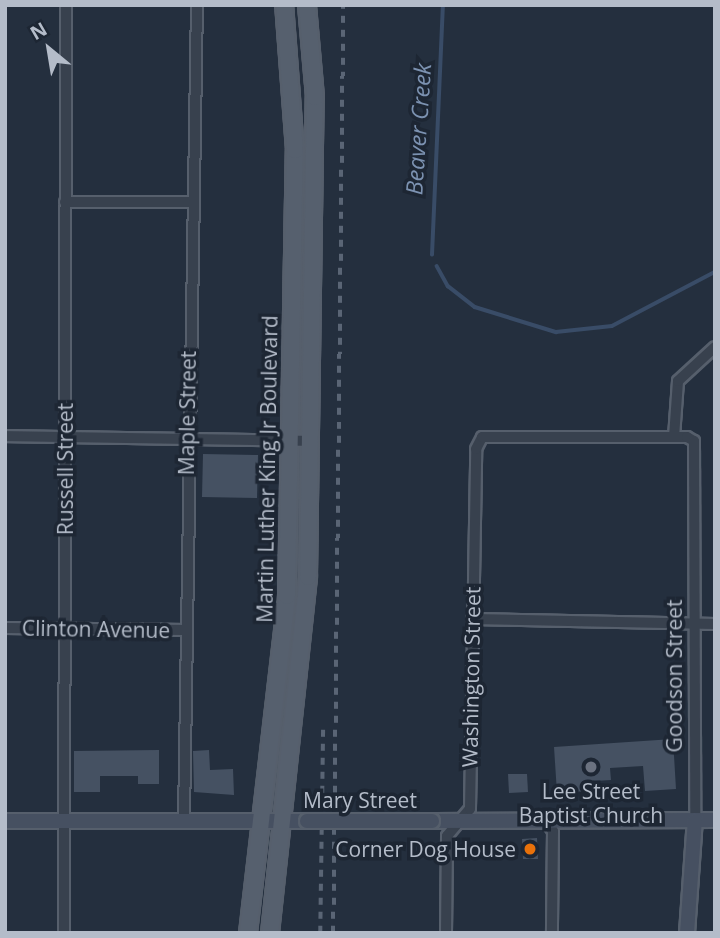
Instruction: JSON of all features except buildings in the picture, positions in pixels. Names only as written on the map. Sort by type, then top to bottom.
[{"type":"main road","name":"Martin Luther King Jr Boulevard","points":[[248,933],[287,596],[295,150],[284,5]]},
{"type":"main road","name":"Martin Luther King Jr Boulevard","points":[[270,933],[285,820],[309,577],[315,110],[307,5]]},
{"type":"main road","name":"Goodson Street","points":[[687,933],[695,820]]},
{"type":"main road","name":"Mary Street","points":[[5,821],[715,820]]},
{"type":"street","name":"Russell Street","points":[[64,933],[62,821],[66,5]]},
{"type":"street","name":"Maple Street","points":[[184,820],[190,202],[197,5]]},
{"type":"street","points":[[65,202],[190,202]]},
{"type":"street","points":[[674,437],[678,381],[715,347]]},
{"type":"street","points":[[5,436],[311,441]]},
{"type":"street","name":"Washington Street","points":[[446,933],[446,841],[470,809],[477,441],[506,436],[674,437]]},
{"type":"street","name":"Goodson Street","points":[[674,437],[691,437],[695,445],[695,820]]},
{"type":"street","points":[[472,619],[694,627],[715,624]]},
{"type":"street","name":"Clinton Avenue","points":[[5,628],[186,630]]},
{"type":"street","points":[[546,821],[553,831],[552,933]]},
{"type":"waterway","name":"Beaver Creek","points":[[432,255],[443,5]]},
{"type":"waterway","name":"Beaver Creek","points":[[437,266],[448,286],[475,307],[556,332],[612,326],[715,272]]},
{"type":"railway","points":[[333,933],[343,5]]},
{"type":"railway","points":[[320,933],[323,723]]},
{"type":"place","name":"Lee Street Baptist Church","points":[[591,767]]},
{"type":"place","name":"Corner Dog House","points":[[530,849]]}]
